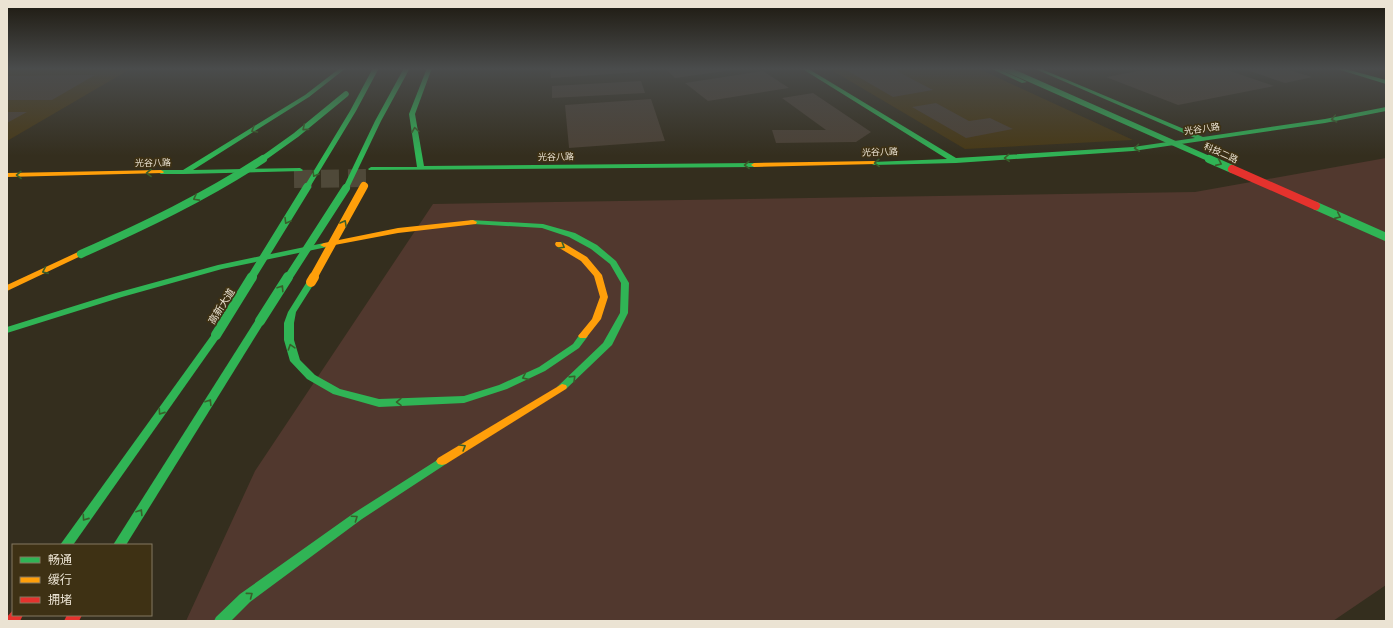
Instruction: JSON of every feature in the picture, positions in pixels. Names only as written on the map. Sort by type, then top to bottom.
[{"type":"main road","points":[[184,172],[305,97]]},
{"type":"main road","points":[[7,288],[81,254],[191,200],[251,167],[293,138],[342,97]]},
{"type":"main road","name":"高新大道","points":[[67,544],[216,334],[307,187],[357,97]]},
{"type":"main road","points":[[120,544],[260,321],[346,188],[389,97]]},
{"type":"main road","points":[[418,97],[412,114],[421,168]]},
{"type":"main road","points":[[852,97],[967,168]]},
{"type":"main road","points":[[1059,97],[1164,144]]},
{"type":"main road","name":"科技二路","points":[[1070,97],[1386,237]]},
{"type":"main road","name":"科技二路","points":[[1093,97],[1207,144]]},
{"type":"main road","points":[[1102,97],[1207,144]]},
{"type":"main road","name":"光谷八路","points":[[1175,153],[1207,144],[1386,109]]},
{"type":"main road","points":[[1288,136],[1345,127],[1386,118]]},
{"type":"main road","points":[[378,121],[364,186],[311,282],[292,312],[289,322],[289,340],[295,361],[311,377],[337,392],[379,403],[464,399],[503,387],[542,370],[576,346],[596,319],[604,297],[598,276],[584,259],[556,242],[548,241]]},
{"type":"main road","name":"光谷八路","points":[[1160,154],[967,168],[840,172],[372,174],[421,168],[837,164],[954,160],[1134,149],[1164,144],[1207,144]]},
{"type":"main road","name":"光谷八路","points":[[7,175],[300,170]]},
{"type":"main road","name":"光谷八路","points":[[7,184],[294,179]]},
{"type":"main road","points":[[7,330],[120,295],[221,267],[375,234],[430,225],[473,222],[543,226],[572,234],[594,247],[613,263],[625,283],[624,313],[607,345],[564,386],[456,452],[358,516],[245,598],[221,621]]},
{"type":"main road","points":[[7,338],[229,271],[364,243],[449,230],[518,233]]},
{"type":"shaded area","points":[[7,97],[82,97],[7,141]]},
{"type":"shaded area","points":[[878,97],[1040,97],[1133,140],[965,149]]},
{"type":"shaded area","points":[[1386,158],[1386,585],[1333,621],[186,621],[255,471],[433,204],[1195,192]]},
{"type":"building","points":[[7,97],[57,97],[52,100],[7,100]]},
{"type":"building","points":[[703,97],[731,97],[708,101]]},
{"type":"building","points":[[819,97],[871,132],[856,142],[776,143],[772,130],[826,130],[782,98]]},
{"type":"building","points":[[1158,97],[1217,97],[1178,105]]},
{"type":"building","points":[[651,99],[665,141],[569,148],[565,105]]},
{"type":"building","points":[[936,103],[969,121],[990,118],[1013,129],[966,138],[912,107]]},
{"type":"building","points":[[7,112],[27,112],[7,123]]},
{"type":"tunnel","points":[[294,179],[374,178]]},
{"type":"traffic: fast","points":[[184,172],[305,97]]},
{"type":"traffic: fast","points":[[81,254],[128,233],[220,186],[285,143],[342,97]]},
{"type":"traffic: fast","points":[[307,187],[360,97]]},
{"type":"traffic: fast","points":[[346,188],[391,97]]},
{"type":"traffic: fast","points":[[418,97],[412,114],[421,169]]},
{"type":"traffic: fast","points":[[852,97],[956,161]]},
{"type":"traffic: fast","points":[[1070,97],[1232,169]]},
{"type":"traffic: fast","points":[[1104,97],[1203,139]]},
{"type":"traffic: fast","points":[[874,163],[992,159],[1133,149],[1325,121],[1386,109]]},
{"type":"traffic: fast","points":[[371,169],[754,165]]},
{"type":"traffic: fast","points":[[161,172],[300,170]]},
{"type":"traffic: fast","points":[[216,335],[307,187]]},
{"type":"traffic: fast","points":[[260,321],[346,188]]},
{"type":"traffic: fast","points":[[1316,206],[1386,237]]},
{"type":"traffic: fast","points":[[473,222],[543,226],[572,235],[594,247],[613,263],[625,283],[624,313],[607,345],[562,387]]},
{"type":"traffic: fast","points":[[7,330],[119,295],[221,267],[324,245]]},
{"type":"traffic: fast","points":[[311,282],[292,312],[289,323],[289,340],[295,361],[311,377],[337,392],[379,403],[464,399],[503,387],[542,369],[576,346],[583,336]]},
{"type":"traffic: fast","points":[[120,544],[260,321]]},
{"type":"traffic: fast","points":[[67,544],[216,335]]},
{"type":"traffic: fast","points":[[221,621],[245,598],[358,516],[442,461]]},
{"type":"traffic: slow","points":[[754,165],[874,163]]},
{"type":"traffic: slow","points":[[7,175],[161,172]]},
{"type":"traffic: slow","points":[[311,282],[364,186]]},
{"type":"traffic: slow","points":[[324,245],[398,230],[473,222]]},
{"type":"traffic: slow","points":[[559,244],[584,259],[598,275],[604,297],[596,319],[583,336]]},
{"type":"traffic: slow","points":[[7,288],[81,254]]},
{"type":"traffic: slow","points":[[442,461],[562,387]]},
{"type":"traffic: jam","points":[[1232,169],[1316,206]]},
{"type":"traffic: jam","points":[[12,621],[15,616]]},
{"type":"traffic: jam","points":[[71,621],[74,616]]}]
